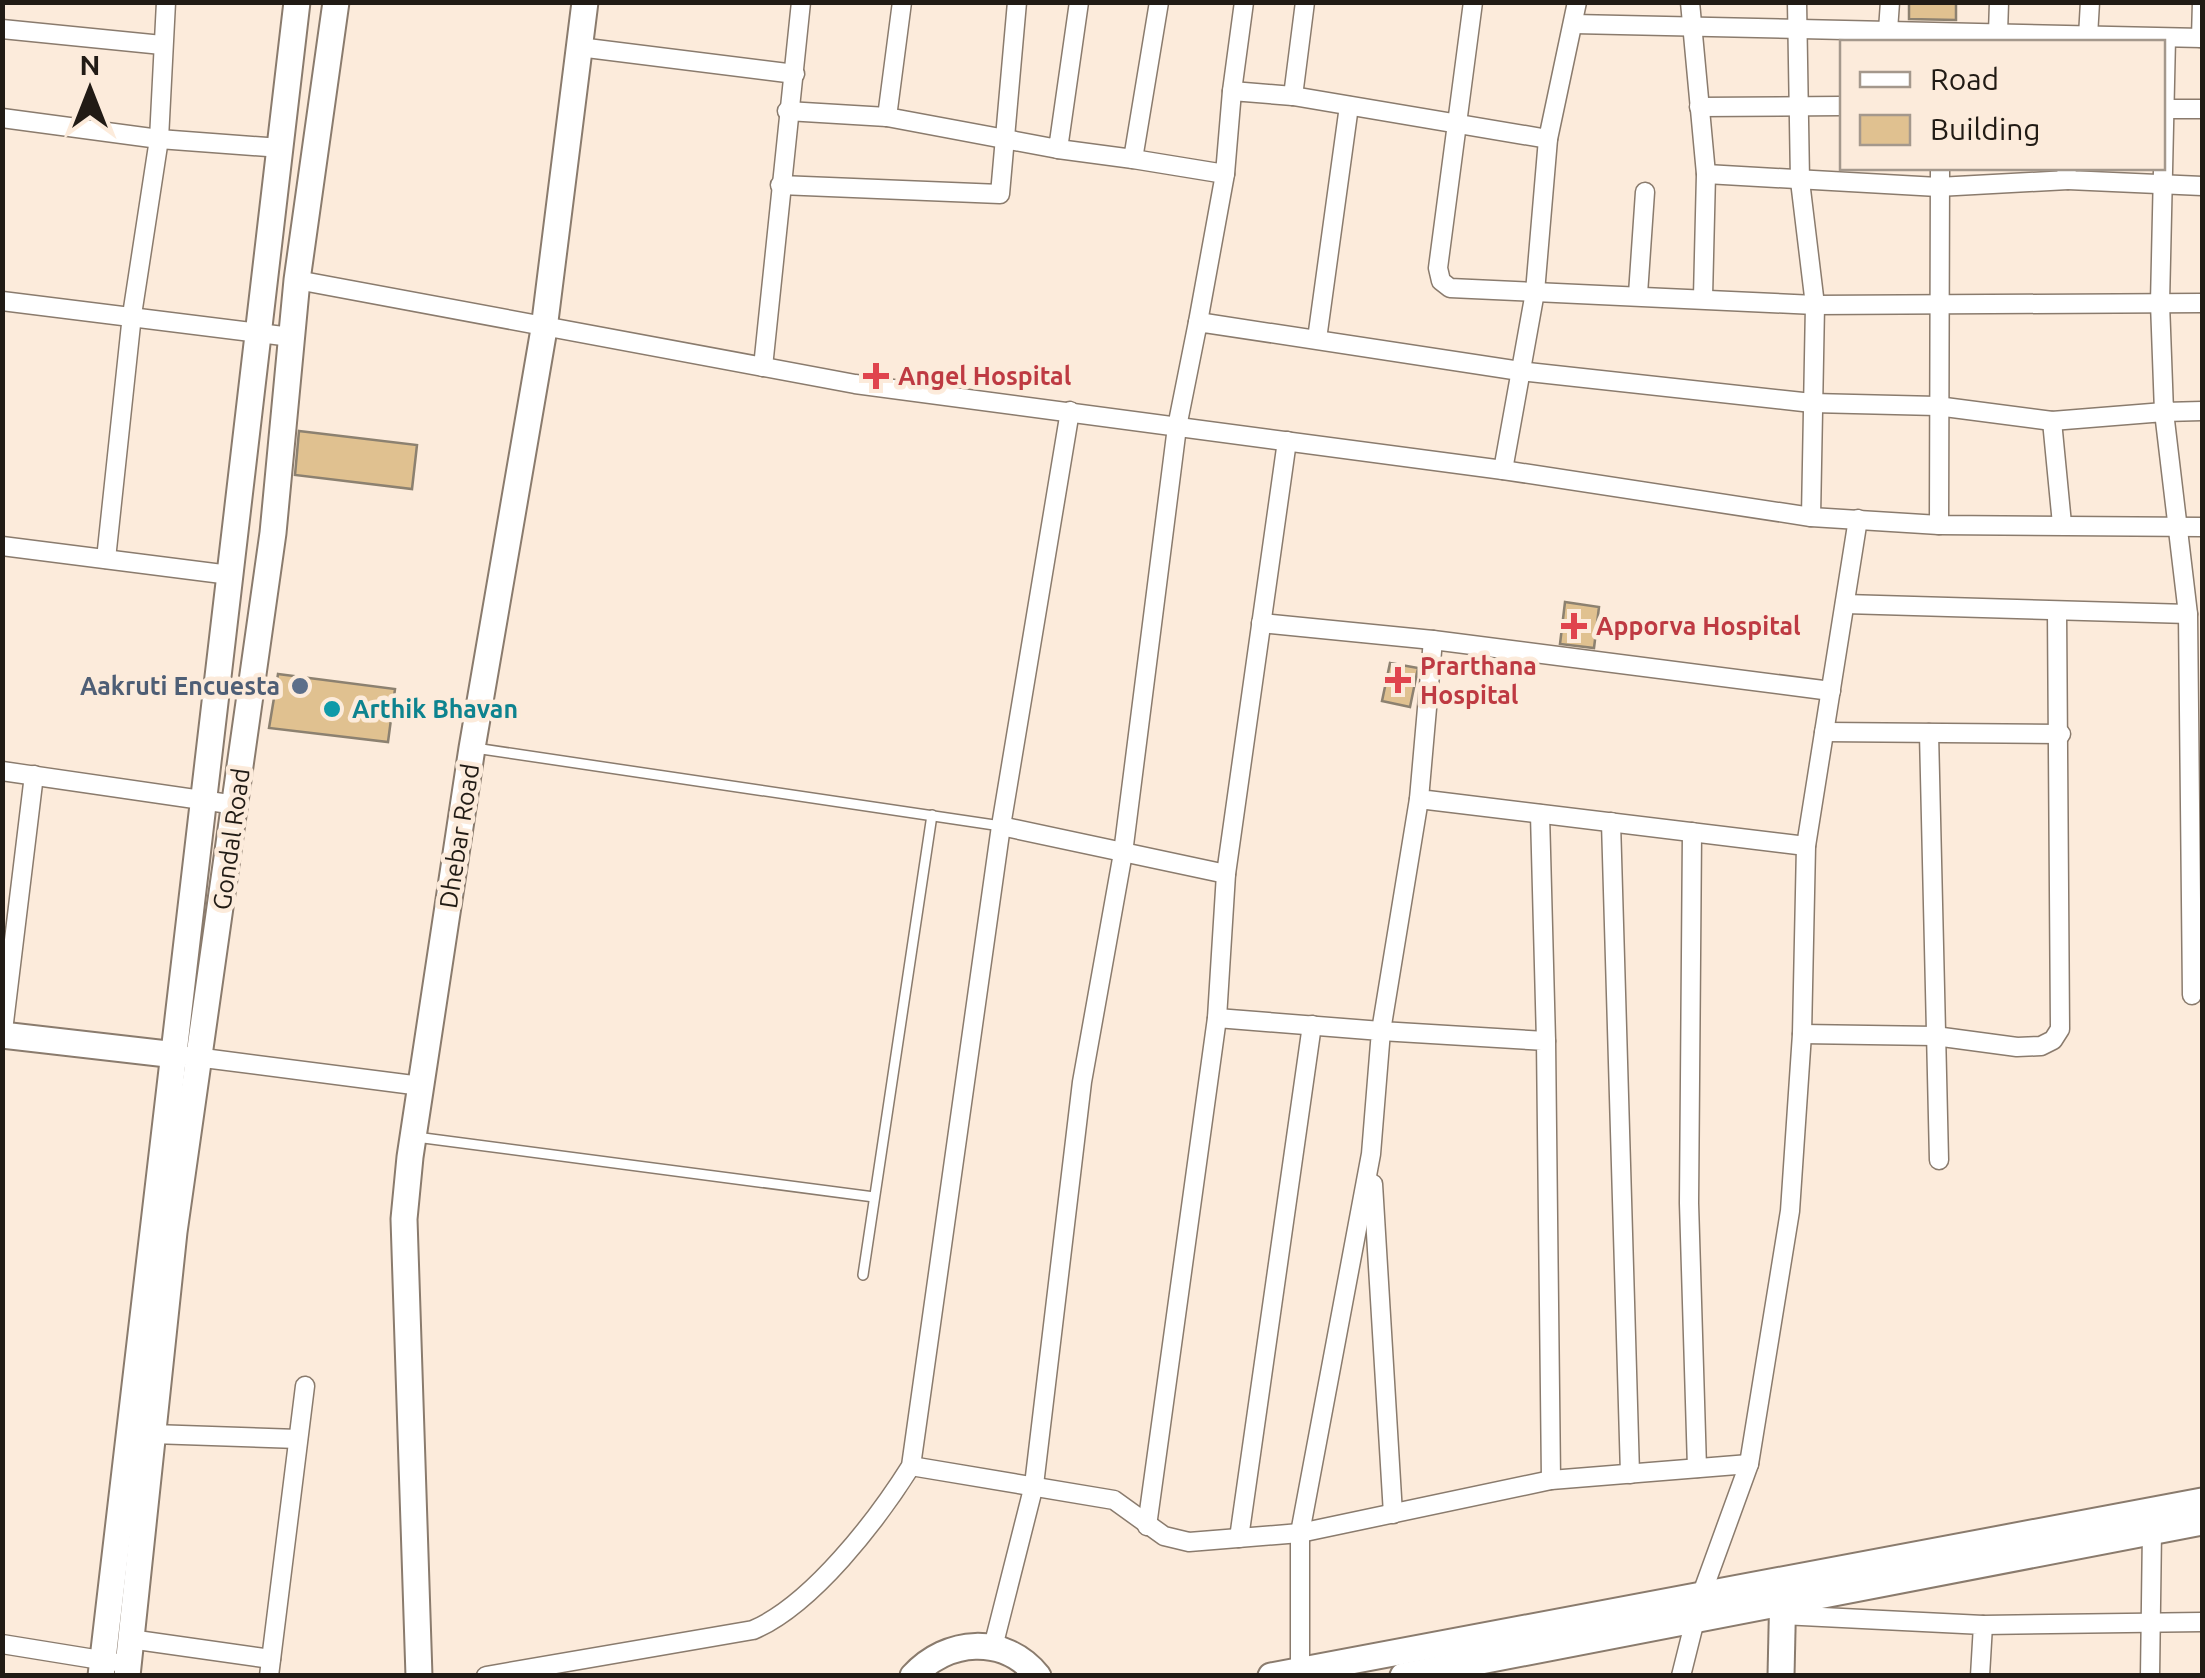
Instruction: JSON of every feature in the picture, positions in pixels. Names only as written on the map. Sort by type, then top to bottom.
[{"type":"main road","name":"Gondal Road","points":[[115,1669],[130,1639],[174,1232],[206,803],[256,331],[297,2]]},
{"type":"main road","name":"Gondal Road","points":[[115,1669],[188,1056],[236,805],[273,533],[297,280],[336,2]]},
{"type":"main road","name":"Dhebar Road","points":[[419,1676],[404,1219],[472,748],[544,328],[585,2]]},
{"type":"main road","points":[[3,1037],[188,1056]]},
{"type":"main road","points":[[1782,1599],[2202,1501]]},
{"type":"main road","points":[[1271,1676],[1698,1606],[1782,1599],[2202,1522]]},
{"type":"main road","points":[[1781,1676],[1782,1599]]},
{"type":"main road","points":[[1403,1676],[1698,1606]]},
{"type":"main road","points":[[913,1676],[946,1650],[969,1645],[994,1647],[1016,1656],[1038,1676]]},
{"type":"street","points":[[106,559],[132,315],[159,139],[166,2]]},
{"type":"street","points":[[763,367],[801,2]]},
{"type":"street","points":[[887,117],[902,2]]},
{"type":"street","points":[[780,185],[1000,194],[1017,2]]},
{"type":"street","points":[[1058,149],[1079,2]]},
{"type":"street","points":[[1134,159],[1159,2]]},
{"type":"street","points":[[994,1647],[1034,1485],[1082,1082],[1123,853],[1177,427],[1225,174],[1244,2]]},
{"type":"street","points":[[1293,96],[1305,2]]},
{"type":"street","points":[[1474,2],[1440,281],[1450,288],[1815,305],[2202,303]]},
{"type":"street","points":[[1503,470],[1535,292],[1548,139],[1577,2]]},
{"type":"street","points":[[1690,2],[1689,26],[1706,174],[1703,297]]},
{"type":"street","points":[[1797,2],[1800,181],[1815,305],[1811,518]]},
{"type":"street","points":[[1888,30],[1890,2]]},
{"type":"street","points":[[1998,33],[1999,2]]},
{"type":"street","points":[[2088,36],[2090,2]]},
{"type":"street","points":[[1574,24],[1888,30],[1944,37],[1998,33],[2060,39],[2202,38],[2202,2]]},
{"type":"street","points":[[2,29],[162,46]]},
{"type":"street","points":[[2165,62],[2166,38]]},
{"type":"street","points":[[579,48],[795,74]]},
{"type":"street","points":[[1232,91],[1293,96],[1548,139]]},
{"type":"street","points":[[1317,339],[1349,106]]},
{"type":"street","points":[[1699,107],[1840,106]]},
{"type":"street","points":[[2165,109],[2202,109]]},
{"type":"street","points":[[787,111],[887,117],[1058,149],[1225,174]]},
{"type":"street","points":[[2,118],[159,139],[281,148]]},
{"type":"street","points":[[1939,525],[1940,170]]},
{"type":"street","points":[[2162,170],[2160,303],[2164,412],[2194,681],[2192,995]]},
{"type":"street","points":[[1706,174],[1938,187],[2067,174],[2162,187],[2202,186]]},
{"type":"street","points":[[1638,294],[1645,192]]},
{"type":"street","points":[[297,280],[856,384],[1503,470],[1811,518],[1939,525],[2202,527]]},
{"type":"street","points":[[2,301],[291,337]]},
{"type":"street","points":[[1198,322],[1520,371],[1812,403],[1937,406],[2052,421],[2202,412]]},
{"type":"street","points":[[486,1676],[753,1630],[772,1622],[803,1597],[893,1494],[911,1466],[1001,826],[1070,411]]},
{"type":"street","points":[[2052,421],[2062,524]]},
{"type":"street","points":[[1147,1526],[1217,1018],[1226,874],[1286,442]]},
{"type":"street","points":[[1681,1676],[1698,1606],[1750,1464],[1790,1211],[1802,1034],[1806,846],[1858,520]]},
{"type":"street","points":[[2,546],[230,575]]},
{"type":"street","points":[[1845,604],[2188,614]]},
{"type":"street","points":[[1802,1034],[1935,1036],[2040,1046],[2060,1029],[2061,734],[2057,611]]},
{"type":"street","points":[[1262,623],[1434,640],[1830,692]]},
{"type":"street","points":[[1300,1673],[1300,1533],[1372,1154],[1381,1030],[1419,799],[1434,640]]},
{"type":"street","points":[[1824,732],[2061,734]]},
{"type":"street","points":[[1929,733],[1939,1160]]},
{"type":"street","points":[[2,771],[236,805]]},
{"type":"street","points":[[3,1037],[34,774]]},
{"type":"street","points":[[1419,799],[1806,846]]},
{"type":"street","points":[[1540,814],[1551,1480]]},
{"type":"street","points":[[1611,822],[1630,1474]]},
{"type":"street","points":[[1001,826],[1226,874]]},
{"type":"street","points":[[1692,832],[1689,1203],[1696,1468]]},
{"type":"street","points":[[1217,1018],[1546,1041]]},
{"type":"street","points":[[1240,1538],[1312,1024]]},
{"type":"street","points":[[188,1056],[421,1086]]},
{"type":"street","points":[[1372,1154],[1393,1514]]},
{"type":"street","points":[[130,1639],[270,1667],[305,1386]]},
{"type":"street","points":[[152,1434],[298,1440]]},
{"type":"street","points":[[911,1466],[1114,1500],[1164,1536],[1190,1542],[1300,1533],[1551,1480],[1750,1464]]},
{"type":"street","points":[[2150,1676],[2152,1530]]},
{"type":"street","points":[[1782,1599],[1983,1624],[2202,1622]]},
{"type":"street","points":[[1980,1676],[1983,1624]]},
{"type":"street","points":[[2,1644],[115,1669]]},
{"type":"lane","points":[[472,748],[1001,826]]},
{"type":"lane","points":[[863,1274],[932,816]]},
{"type":"lane","points":[[413,1137],[874,1198]]},
{"type":"building","points":[[1909,2],[1956,2],[1956,20],[1909,19]]},
{"type":"building","points":[[299,431],[417,445],[412,489],[295,475]]},
{"type":"building","points":[[1565,602],[1599,607],[1594,648],[1560,644]]},
{"type":"building","points":[[1390,663],[1418,668],[1410,707],[1382,701]]},
{"type":"building","name":"Arthik Bhavan","points":[[278,674],[395,689],[388,742],[269,728]]},
{"type":"place","name":"Angel Hospital","points":[[876,376]]},
{"type":"place","name":"Apporva Hospital","points":[[1574,626]]},
{"type":"place","name":"Prarthana Hospital","points":[[1398,680]]},
{"type":"place","name":"Aakruti Encuesta","points":[[300,686]]},
{"type":"place","name":"Arthik Bhavan","points":[[332,709]]}]
